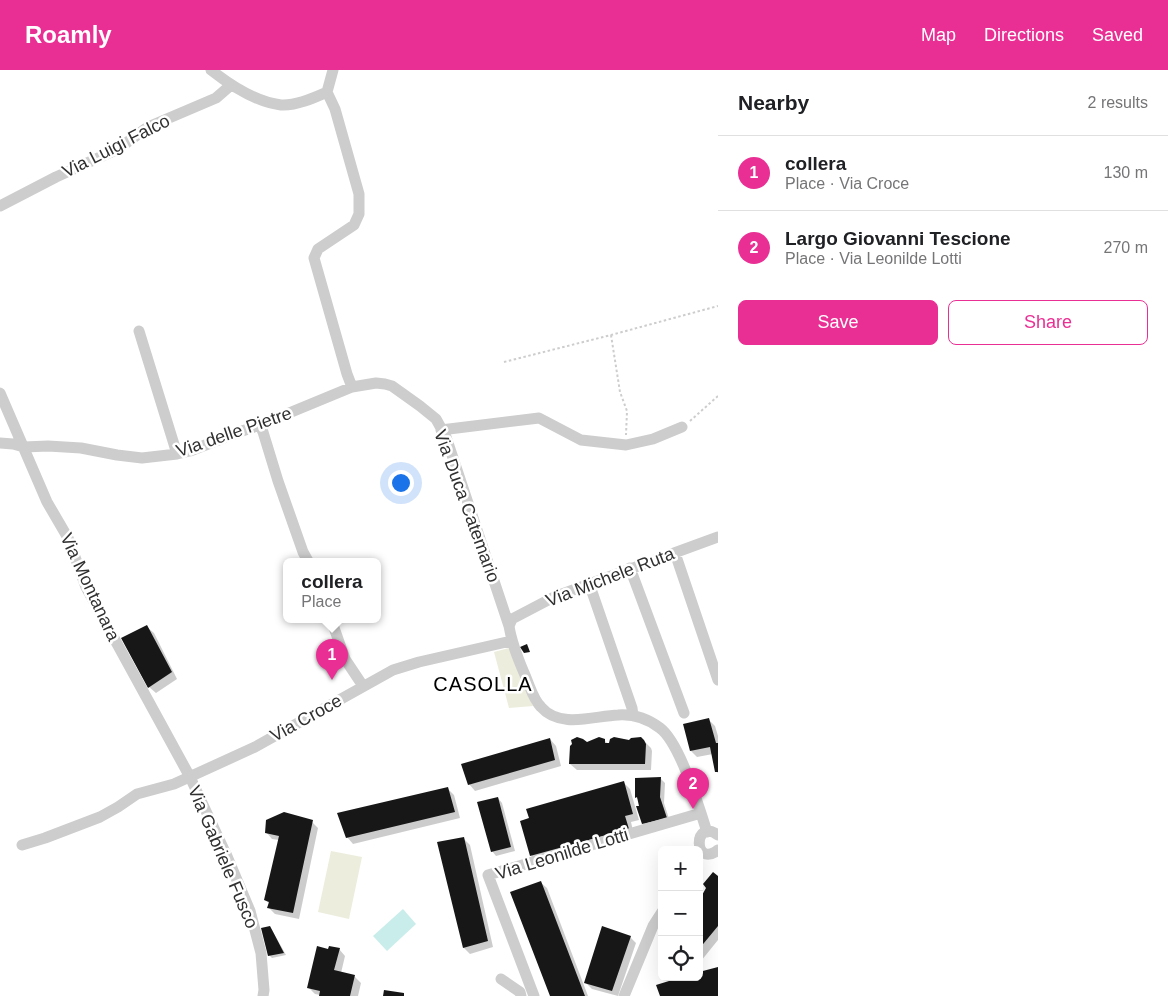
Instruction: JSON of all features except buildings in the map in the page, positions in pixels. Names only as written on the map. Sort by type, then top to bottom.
[{"type":"street","points":[[211,70],[231,86],[271,103],[283,105],[301,102],[327,92]]},
{"type":"street","points":[[332,70],[327,92],[334,109],[358,194],[359,214],[354,225],[318,249],[314,258],[352,387]]},
{"type":"street","name":"Via Luigi Falco","points":[[0,206],[56,177],[118,149],[148,127],[216,98],[231,86]]},
{"type":"street","points":[[139,331],[177,454]]},
{"type":"street","name":"Via Duca Catemario","points":[[352,387],[376,383],[392,386],[436,420],[446,437],[509,626],[511,641],[535,699],[542,709],[551,715],[564,719],[619,714],[633,716]]},
{"type":"street","name":"Via delle Pietre","points":[[0,443],[24,447],[81,448],[142,458],[177,454],[260,425],[352,387]]},
{"type":"street","name":"Via Montanara","points":[[0,393],[47,502],[68,538],[86,587],[190,777]]},
{"type":"street","points":[[441,430],[539,418],[581,440],[626,445],[653,439],[682,427]]},
{"type":"street","points":[[260,425],[306,558]]},
{"type":"street","name":"Via Michele Ruta","points":[[509,626],[512,619],[554,597],[675,552],[717,540]]},
{"type":"street","points":[[675,552],[718,680]]},
{"type":"street","points":[[630,568],[684,713]]},
{"type":"street","points":[[589,584],[632,708],[633,716],[643,718],[662,729],[672,741],[687,772],[701,813],[712,833],[701,836],[698,842],[699,846]]},
{"type":"street","points":[[332,623],[345,659],[364,686]]},
{"type":"street","name":"Via Croce","points":[[22,844],[45,838],[100,817],[138,794],[174,784],[255,747],[393,670],[419,662],[511,641]]},
{"type":"street","name":"Via Gabriele Fusco","points":[[190,777],[250,911],[261,953],[263,996]]},
{"type":"street","name":"Via Leonilde Lotti","points":[[534,996],[488,875],[701,813]]},
{"type":"street","points":[[703,854],[713,854],[718,850]]},
{"type":"street","points":[[624,996],[658,918]]},
{"type":"street","points":[[501,979],[520,992],[521,996]]},
{"type":"path","points":[[504,362],[718,306]]},
{"type":"path","points":[[611,335],[620,392],[627,411],[626,445]]},
{"type":"path","points":[[682,427],[718,396]]},
{"type":"green space","points":[[509,648],[533,706],[509,708],[494,652]]},
{"type":"green space","points":[[331,851],[362,857],[349,919],[318,912]]},
{"type":"water","points":[[403,909],[416,924],[387,951],[373,936]]},
{"type":"place","name":"collera","points":[[332,680]]},
{"type":"place","name":"Largo Giovanni Tescione","points":[[693,809]]},
{"type":"district","name":"CASOLLA","points":[[483,684]]}]
